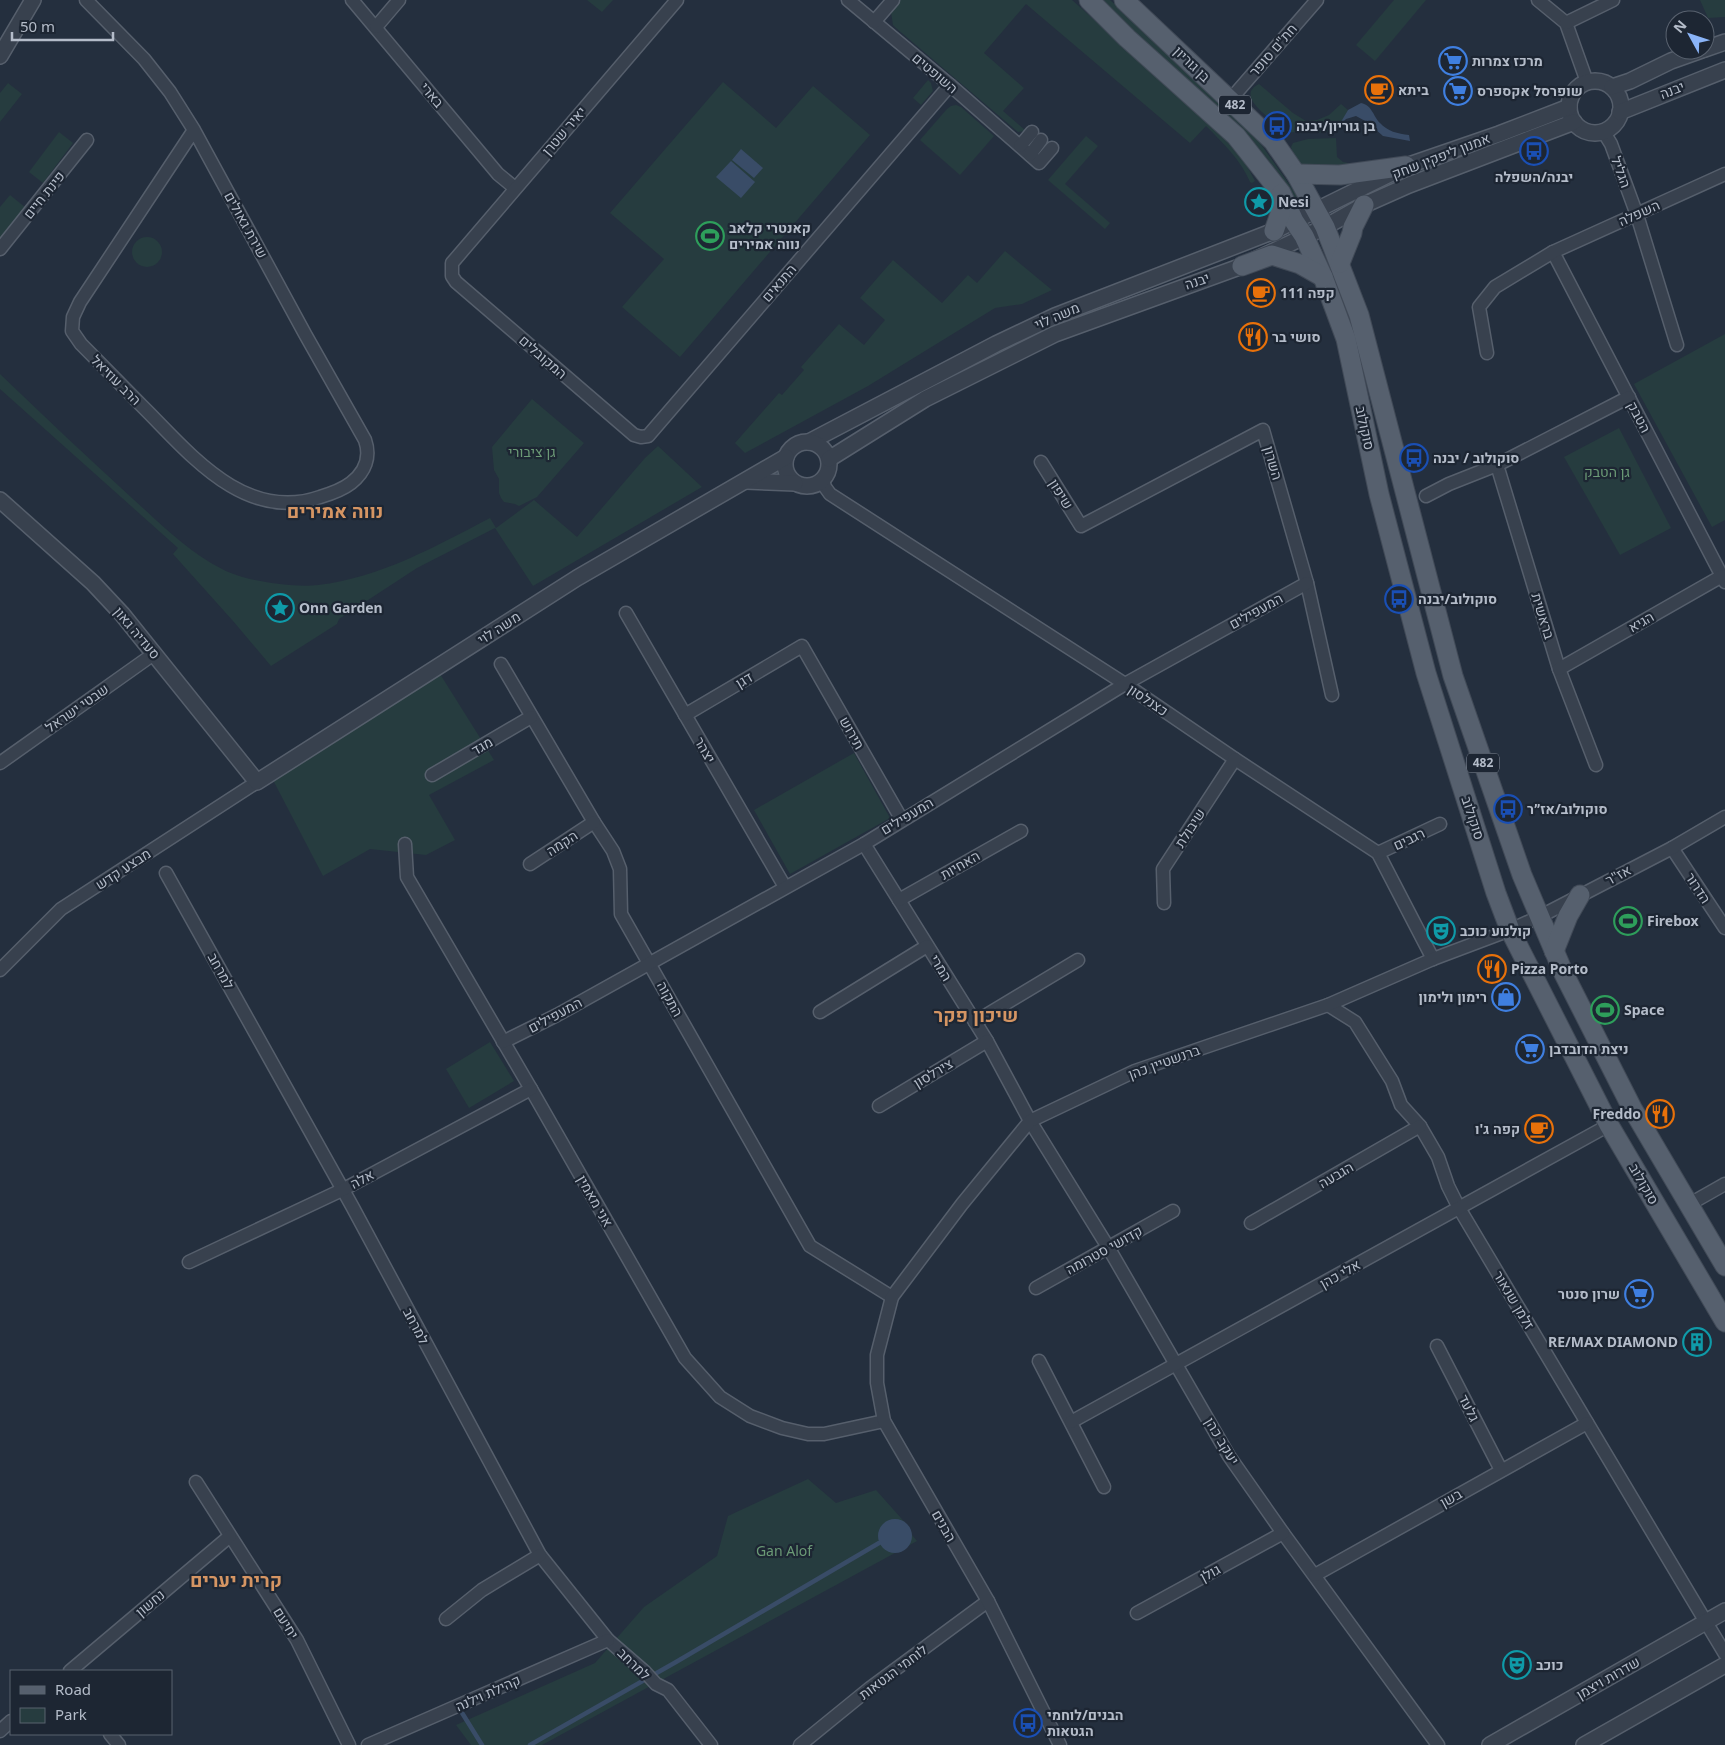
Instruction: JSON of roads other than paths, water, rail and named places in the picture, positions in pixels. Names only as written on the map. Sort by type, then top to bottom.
[{"type":"main road","name":"בן גוריון","points":[[1089,0],[1236,136],[1281,192],[1299,228]]},
{"type":"main road","name":"בן גוריון","points":[[1124,0],[1273,141],[1296,174],[1325,227]]},
{"type":"main road","points":[[1296,174],[1340,175],[1406,166]]},
{"type":"main road","points":[[1274,231],[1280,214],[1281,192]]},
{"type":"main road","points":[[1340,264],[1353,227],[1364,205]]},
{"type":"main road","name":"סוקולוב","points":[[1325,227],[1359,315],[1453,676],[1522,876],[1564,974],[1632,1108],[1725,1266]]},
{"type":"main road","name":"סוקולוב","points":[[1299,228],[1323,277],[1346,340],[1379,494],[1426,673],[1496,893],[1510,930],[1609,1125],[1725,1322]]},
{"type":"main road","points":[[1242,266],[1272,255],[1300,264],[1323,277]]},
{"type":"main road","points":[[1554,951],[1568,916],[1580,895]]},
{"type":"street","points":[[0,56],[33,0]]},
{"type":"street","name":"שירת גאולים","points":[[86,0],[144,59],[170,92],[194,130],[304,334],[364,440],[368,449],[364,470]]},
{"type":"street","name":"בארי","points":[[352,0],[498,174],[514,188]]},
{"type":"street","points":[[376,27],[399,0]]},
{"type":"street","name":"יאיר שטרן","points":[[452,263],[514,188],[677,0]]},
{"type":"street","name":"השופטים","points":[[848,0],[864,5],[874,22],[1025,151]]},
{"type":"street","points":[[874,22],[893,0]]},
{"type":"street","name":"חת\"ם סופר","points":[[1230,100],[1317,0]]},
{"type":"street","points":[[1538,0],[1566,23],[1587,82]]},
{"type":"street","points":[[1566,23],[1613,0]]},
{"type":"street","points":[[1612,87],[1630,81],[1674,60]]},
{"type":"street","name":"יבנה","points":[[1620,112],[1725,70]]},
{"type":"street","points":[[1596,81],[1612,87],[1618,94],[1620,103],[1620,112],[1617,120],[1611,127],[1603,131],[1587,131],[1580,128],[1570,115],[1570,100],[1574,91],[1587,82],[1596,81]]},
{"type":"street","name":"התנאים","points":[[648,436],[950,85]]},
{"type":"street","name":"אמנון ליפקין שחק","points":[[1315,210],[1406,166],[1499,134],[1569,107]]},
{"type":"street","name":"יבנה","points":[[829,459],[925,399],[1055,334],[1242,266],[1299,228],[1325,227],[1364,205],[1409,185],[1574,122]]},
{"type":"street","name":"הרב עוזיאל","points":[[194,130],[80,302],[73,317],[72,332],[81,344],[198,463],[228,485],[255,497],[276,503],[310,501],[351,484],[364,470]]},
{"type":"street","name":"הגליל","points":[[1603,131],[1611,144],[1637,215],[1677,345]]},
{"type":"street","name":"פינת חיים","points":[[0,249],[87,140]]},
{"type":"street","points":[[1042,140],[1039,163],[1025,151],[1042,140]]},
{"type":"street","name":"השפלה","points":[[1553,252],[1725,174]]},
{"type":"street","name":"משה לוי","points":[[809,442],[996,344],[1056,316],[1274,231],[1299,228],[1315,210]]},
{"type":"street","points":[[1487,353],[1479,307],[1496,286],[1553,252]]},
{"type":"street","name":"הטבק","points":[[1553,252],[1724,579]]},
{"type":"street","name":"המקובלים","points":[[452,263],[452,276],[456,282],[634,435],[648,436]]},
{"type":"street","points":[[1426,496],[1449,484],[1497,465],[1629,397]]},
{"type":"street","name":"השרון","points":[[1081,526],[1263,430],[1307,583],[1332,695]]},
{"type":"street","points":[[744,480],[795,483],[809,486],[822,480],[827,474],[829,459],[822,447],[809,442],[802,442],[795,445],[786,457],[786,472],[795,483]]},
{"type":"street","name":"משה לוי","points":[[258,782],[577,578],[786,457]]},
{"type":"street","name":"שיפון","points":[[1041,462],[1081,526]]},
{"type":"street","name":"בראשית","points":[[1497,465],[1559,669],[1596,765]]},
{"type":"street","name":"כצנלסון","points":[[822,480],[830,494],[1125,684],[1378,853],[1433,959]]},
{"type":"street","name":"סעדיה גאון","points":[[0,500],[92,583],[122,614],[258,782]]},
{"type":"street","name":"הגיא","points":[[1559,669],[1724,579]]},
{"type":"street","name":"המעפילים","points":[[503,1042],[557,1015],[864,844],[1125,684],[1307,583]]},
{"type":"street","name":"יצהר","points":[[626,613],[785,887]]},
{"type":"street","name":"דגן","points":[[685,715],[802,646]]},
{"type":"street","name":"תירוש","points":[[802,646],[902,820]]},
{"type":"street","name":"שבטי ישראל","points":[[1,760],[155,653]]},
{"type":"street","name":"התקוה","points":[[501,664],[613,851],[620,869],[621,914],[810,1246],[892,1297]]},
{"type":"street","name":"מגד","points":[[432,775],[531,717]]},
{"type":"street","name":"שיבולת","points":[[1164,903],[1163,869],[1236,759]]},
{"type":"street","name":"מבצע קדש","points":[[0,970],[60,909],[258,782]]},
{"type":"street","name":"אז\"ר","points":[[1510,930],[1672,848],[1725,817]]},
{"type":"street","name":"הקמה","points":[[530,864],[594,822]]},
{"type":"street","name":"רגבים","points":[[1378,853],[1440,824]]},
{"type":"street","name":"האחיות","points":[[899,900],[1021,831]]},
{"type":"street","name":"אני מאמין","points":[[405,844],[406,877],[531,1089],[685,1358],[720,1397],[750,1416],[782,1428],[808,1434],[844,1430],[884,1421]]},
{"type":"street","name":"המרי","points":[[864,844],[987,1041],[1030,1121]]},
{"type":"street","name":"הדרור","points":[[1672,848],[1725,928]]},
{"type":"street","name":"למרחב","points":[[166,873],[342,1190],[540,1556],[608,1640],[656,1684],[668,1690],[711,1745]]},
{"type":"street","name":"ברנשטיין כהן","points":[[892,1297],[962,1204],[1030,1121],[1135,1071],[1328,1005],[1433,959],[1510,930]]},
{"type":"street","points":[[820,1012],[927,946]]},
{"type":"street","points":[[975,1022],[1078,960]]},
{"type":"street","name":"זלמן שנאור","points":[[1328,1005],[1355,1022],[1392,1081],[1401,1105],[1420,1126],[1438,1157],[1448,1186],[1459,1208],[1725,1654]]},
{"type":"street","name":"צירלסון","points":[[879,1106],[987,1041]]},
{"type":"street","name":"אלה","points":[[189,1262],[342,1190],[531,1089]]},
{"type":"street","name":"יעקב כהן","points":[[1030,1121],[1108,1247],[1229,1456],[1283,1534],[1315,1575],[1438,1745]]},
{"type":"street","name":"אלי כהן","points":[[1071,1422],[1609,1125]]},
{"type":"street","name":"הגבעה","points":[[1251,1223],[1420,1126]]},
{"type":"street","points":[[1688,1205],[1725,1184]]},
{"type":"street","name":"קדושי סטרומה","points":[[1036,1288],[1173,1211]]},
{"type":"street","name":"הבנים","points":[[892,1297],[877,1355],[877,1384],[884,1421],[988,1601],[1060,1745]]},
{"type":"street","name":"גלעד","points":[[1437,1346],[1501,1470]]},
{"type":"street","points":[[1039,1361],[1104,1487]]},
{"type":"street","name":"בשן","points":[[1315,1575],[1587,1423]]},
{"type":"street","name":"יחיעם","points":[[196,1482],[297,1640],[349,1745]]},
{"type":"street","name":"גולן","points":[[1137,1613],[1283,1534]]},
{"type":"street","name":"נחשון","points":[[71,1670],[230,1536]]},
{"type":"street","points":[[446,1619],[482,1590],[540,1556]]},
{"type":"street","name":"לוחמי הגטאות","points":[[800,1745],[870,1688],[988,1601]]},
{"type":"street","name":"שדרות ויצמן","points":[[1490,1745],[1725,1611]]},
{"type":"street","name":"קהילת וילנה","points":[[368,1745],[608,1640]]},
{"type":"street","points":[[1584,1745],[1725,1665]]},
{"type":"street","points":[[0,1731],[10,1722]]},
{"type":"water","points":[[1361,103],[1370,108],[1383,126],[1393,132],[1409,135],[1410,141],[1383,136],[1367,122],[1356,116],[1346,119],[1338,127],[1348,110]]},
{"type":"water","points":[[741,149],[763,168],[754,178],[732,160]]},
{"type":"water","points":[[731,161],[755,182],[741,198],[716,177]]},
{"type":"water","points":[[895,1519],[902,1520],[907,1524],[911,1529],[911,1543],[907,1548],[902,1552],[895,1553],[888,1552],[883,1548],[879,1543],[878,1536],[879,1529],[883,1524],[888,1520]]},
{"type":"waterway","points":[[530,1745],[879,1543]]},
{"type":"waterway","points":[[459,1708],[482,1745]]},
{"type":"place","name":"מרכז צמרות","points":[[1453,61]]},
{"type":"place","name":"ביתא","points":[[1379,90]]},
{"type":"place","name":"שופרסל אקספרס","points":[[1458,91]]},
{"type":"place","name":"בן גוריון/יבנה","points":[[1277,126]]},
{"type":"place","name":"יבנה/השפלה","points":[[1534,151]]},
{"type":"place","name":"Nesi","points":[[1259,202]]},
{"type":"place","name":"קאנטרי קלאב נווה אמירים","points":[[710,236]]},
{"type":"place","name":"קפה 111","points":[[1261,293]]},
{"type":"place","name":"סושי בר","points":[[1253,337]]},
{"type":"place","name":"סוקולוב / יבנה","points":[[1414,458]]},
{"type":"place","name":"סוקולוב/יבנה","points":[[1399,599]]},
{"type":"place","name":"Onn Garden","points":[[280,608]]},
{"type":"place","name":"סוקולוב/אז״ר","points":[[1508,809]]},
{"type":"place","name":"Firebox","points":[[1628,921]]},
{"type":"place","name":"קולנוע כוכב","points":[[1441,931]]},
{"type":"place","name":"Pizza Porto","points":[[1492,969]]},
{"type":"place","name":"רימון ולימון","points":[[1506,997]]},
{"type":"place","name":"Space","points":[[1605,1010]]},
{"type":"place","name":"ניצת הדובדבן","points":[[1530,1049]]},
{"type":"place","name":"Freddo","points":[[1660,1114]]},
{"type":"place","name":"קפה ג'ו","points":[[1539,1129]]},
{"type":"place","name":"שרון סנטר","points":[[1639,1294]]},
{"type":"place","name":"RE/MAX DIAMOND","points":[[1697,1342]]},
{"type":"place","name":"כוכב","points":[[1517,1665]]},
{"type":"place","name":"הבנים/לוחמי הגטאות","points":[[1028,1723]]},
{"type":"district","name":"נווה אמירים","points":[[335,511]]},
{"type":"district","name":"שיכון פקר","points":[[976,1015]]},
{"type":"district","name":"קרית יערים","points":[[236,1580]]},
{"type":"park label","name":"גן ציבורי","points":[[532,452]]},
{"type":"park label","name":"גן הטבק","points":[[1607,472]]},
{"type":"park label","name":"Gan Alof","points":[[784,1551]]}]
